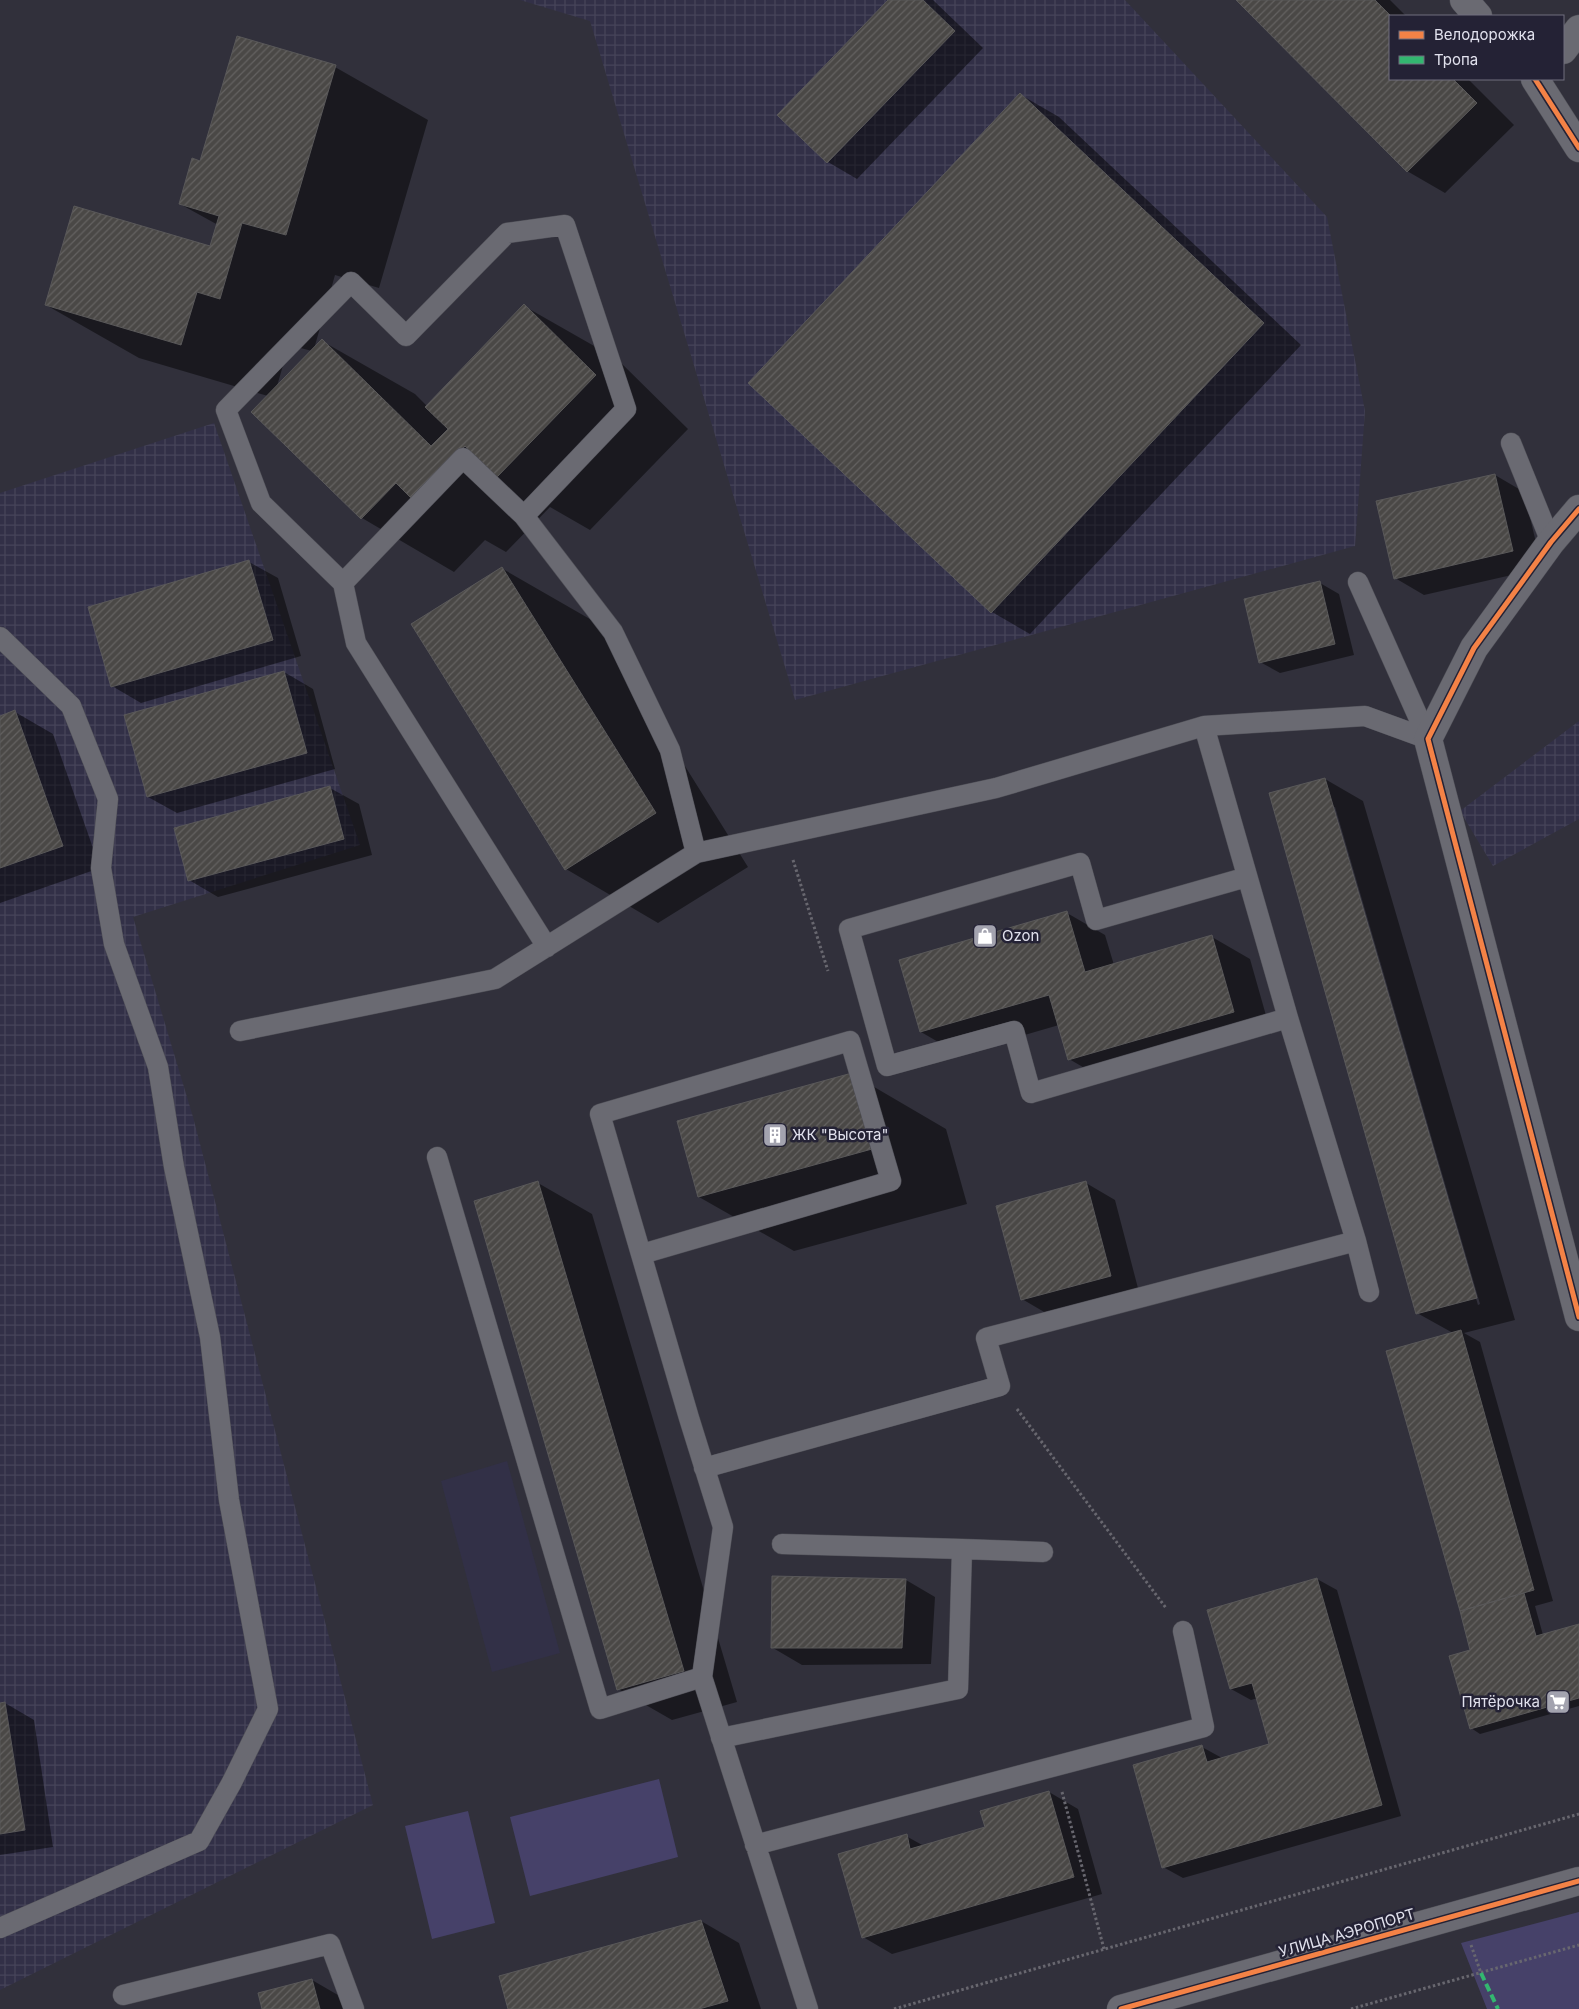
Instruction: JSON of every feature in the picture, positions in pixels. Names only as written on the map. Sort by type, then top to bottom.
[{"type":"street","points":[[1464,0],[1477,15]]},
{"type":"street","points":[[1564,49],[1579,29]]},
{"type":"street","points":[[1538,80],[1579,148]]},
{"type":"street","points":[[1579,508],[1551,542],[1474,648],[1428,739],[1579,1317]]},
{"type":"street","name":"УЛИЦА АЭРОПОРТ","points":[[1122,2009],[1579,1881]]},
{"type":"lane","points":[[524,516],[626,409],[565,225],[507,233],[406,336],[351,282],[226,410],[261,502],[343,583],[356,643],[546,947]]},
{"type":"lane","points":[[1511,443],[1551,542]]},
{"type":"lane","points":[[343,583],[463,458],[524,516],[613,632],[670,750],[696,853]]},
{"type":"lane","points":[[1358,582],[1428,739]]},
{"type":"lane","points":[[0,637],[71,706],[108,799],[102,868],[114,944],[158,1067],[174,1167],[210,1337],[229,1500],[268,1709],[232,1782],[199,1841],[0,1928]]},
{"type":"lane","points":[[240,1031],[495,979],[696,853],[996,788],[1204,726],[1365,716],[1428,739]]},
{"type":"lane","points":[[1204,726],[1288,1018],[1356,1240],[1368,1292]]},
{"type":"lane","points":[[1247,877],[1096,920],[1080,863],[849,930],[887,1066],[1014,1031],[1031,1093],[1288,1018]]},
{"type":"lane","points":[[642,1254],[891,1181],[850,1041],[600,1114],[723,1527],[702,1677],[808,2009]]},
{"type":"lane","points":[[437,1157],[600,1709],[702,1677]]},
{"type":"lane","points":[[704,1468],[1000,1386],[986,1338],[1356,1240]]},
{"type":"lane","points":[[782,1544],[1044,1552]]},
{"type":"lane","points":[[722,1738],[958,1689],[962,1550]]},
{"type":"lane","points":[[755,1845],[1204,1727],[1183,1631]]},
{"type":"lane","points":[[123,1995],[330,1944],[354,2009]]},
{"type":"path","points":[[785,834],[830,975]]},
{"type":"path","points":[[1000,1386],[1183,1631]]},
{"type":"path","points":[[1056,1767],[1104,1949]]},
{"type":"path","points":[[894,2009],[1579,1814]]},
{"type":"path","points":[[1351,2009],[1579,1945]]},
{"type":"shaded area","points":[[520,0],[1125,0],[1327,217],[1365,411],[1355,546],[795,700],[590,21]]},
{"type":"shaded area","points":[[214,423],[360,845],[133,917],[193,1117],[373,1805],[0,1990],[0,493]]},
{"type":"shaded area","points":[[1579,721],[1579,819],[1493,866],[1460,811]]},
{"type":"shaded area","points":[[507,1461],[560,1653],[492,1672],[441,1481]]},
{"type":"shaded area","points":[[659,1779],[678,1857],[530,1896],[510,1817]]},
{"type":"shaded area","points":[[468,1811],[495,1923],[432,1939],[405,1826]]},
{"type":"shaded area","points":[[1579,1912],[1579,2009],[1487,2009],[1461,1943]]},
{"type":"building","points":[[888,0],[923,0],[955,31],[827,163],[777,115]]},
{"type":"building","points":[[1236,0],[1375,0],[1390,15],[1389,80],[1454,80],[1477,103],[1407,172]]},
{"type":"building","points":[[237,36],[336,65],[286,235],[242,223],[220,299],[197,292],[181,345],[45,305],[74,206],[210,246],[219,216],[179,204],[192,158],[200,161]]},
{"type":"building","points":[[1020,93],[1264,323],[991,613],[748,383]]},
{"type":"building","points":[[524,304],[596,375],[497,477],[465,446],[413,500],[396,483],[361,519],[251,412],[322,339],[431,446],[448,429],[425,407]]},
{"type":"building","points":[[1495,474],[1513,551],[1394,579],[1376,501]]},
{"type":"building","points":[[249,560],[273,640],[111,687],[88,607]]},
{"type":"building","points":[[502,567],[656,813],[565,870],[411,624]]},
{"type":"building","points":[[1320,581],[1335,644],[1259,663],[1244,599]]},
{"type":"building","points":[[284,671],[307,753],[147,797],[124,715]]},
{"type":"building","points":[[15,710],[63,846],[0,868],[0,716]]},
{"type":"building","points":[[1325,778],[1477,1298],[1416,1314],[1269,793]]},
{"type":"building","points":[[330,786],[344,839],[188,881],[174,828]]},
{"type":"building","points":[[1067,911],[1085,972],[1212,935],[1234,1012],[1068,1060],[1049,995],[920,1032],[899,960]]},
{"type":"building","name":"ЖК \"Высота\"","points":[[852,1073],[872,1149],[698,1197],[677,1121]]},
{"type":"building","points":[[538,1181],[684,1671],[617,1690],[474,1201]]},
{"type":"building","points":[[1086,1181],[1111,1276],[1021,1300],[996,1206]]},
{"type":"building","points":[[1461,1330],[1534,1590],[1460,1611],[1386,1351]]},
{"type":"building","points":[[772,1576],[906,1579],[902,1648],[771,1648]]},
{"type":"building","points":[[1317,1578],[1382,1805],[1162,1868],[1133,1765],[1202,1745],[1207,1762],[1269,1744],[1252,1683],[1230,1689],[1207,1610]]},
{"type":"building","points":[[1524,1593],[1536,1636],[1579,1624],[1579,1698],[1470,1729],[1449,1656],[1470,1650],[1460,1611]]},
{"type":"building","points":[[5,1702],[25,1830],[0,1834],[0,1703]]},
{"type":"building","points":[[1049,1791],[1074,1877],[862,1938],[838,1854],[907,1834],[910,1849],[985,1827],[980,1811]]},
{"type":"building","points":[[701,1920],[728,2001],[699,2009],[508,2009],[499,1976]]},
{"type":"building","points":[[312,1979],[320,2009],[262,2009],[258,1993]]},
{"type":"marked path","points":[[1481,1973],[1498,2009]]},
{"type":"cycle path","points":[[1536,80],[1579,148]]},
{"type":"cycle path","points":[[1579,509],[1551,542],[1474,648],[1428,739],[1579,1317]]},
{"type":"cycle path","points":[[1121,2009],[1579,1881]]},
{"type":"place","name":"Ozon","points":[[985,936]]},
{"type":"place","name":"ЖК \"Высота\"","points":[[775,1135]]},
{"type":"place","name":"Пятёрочка","points":[[1558,1702]]}]
